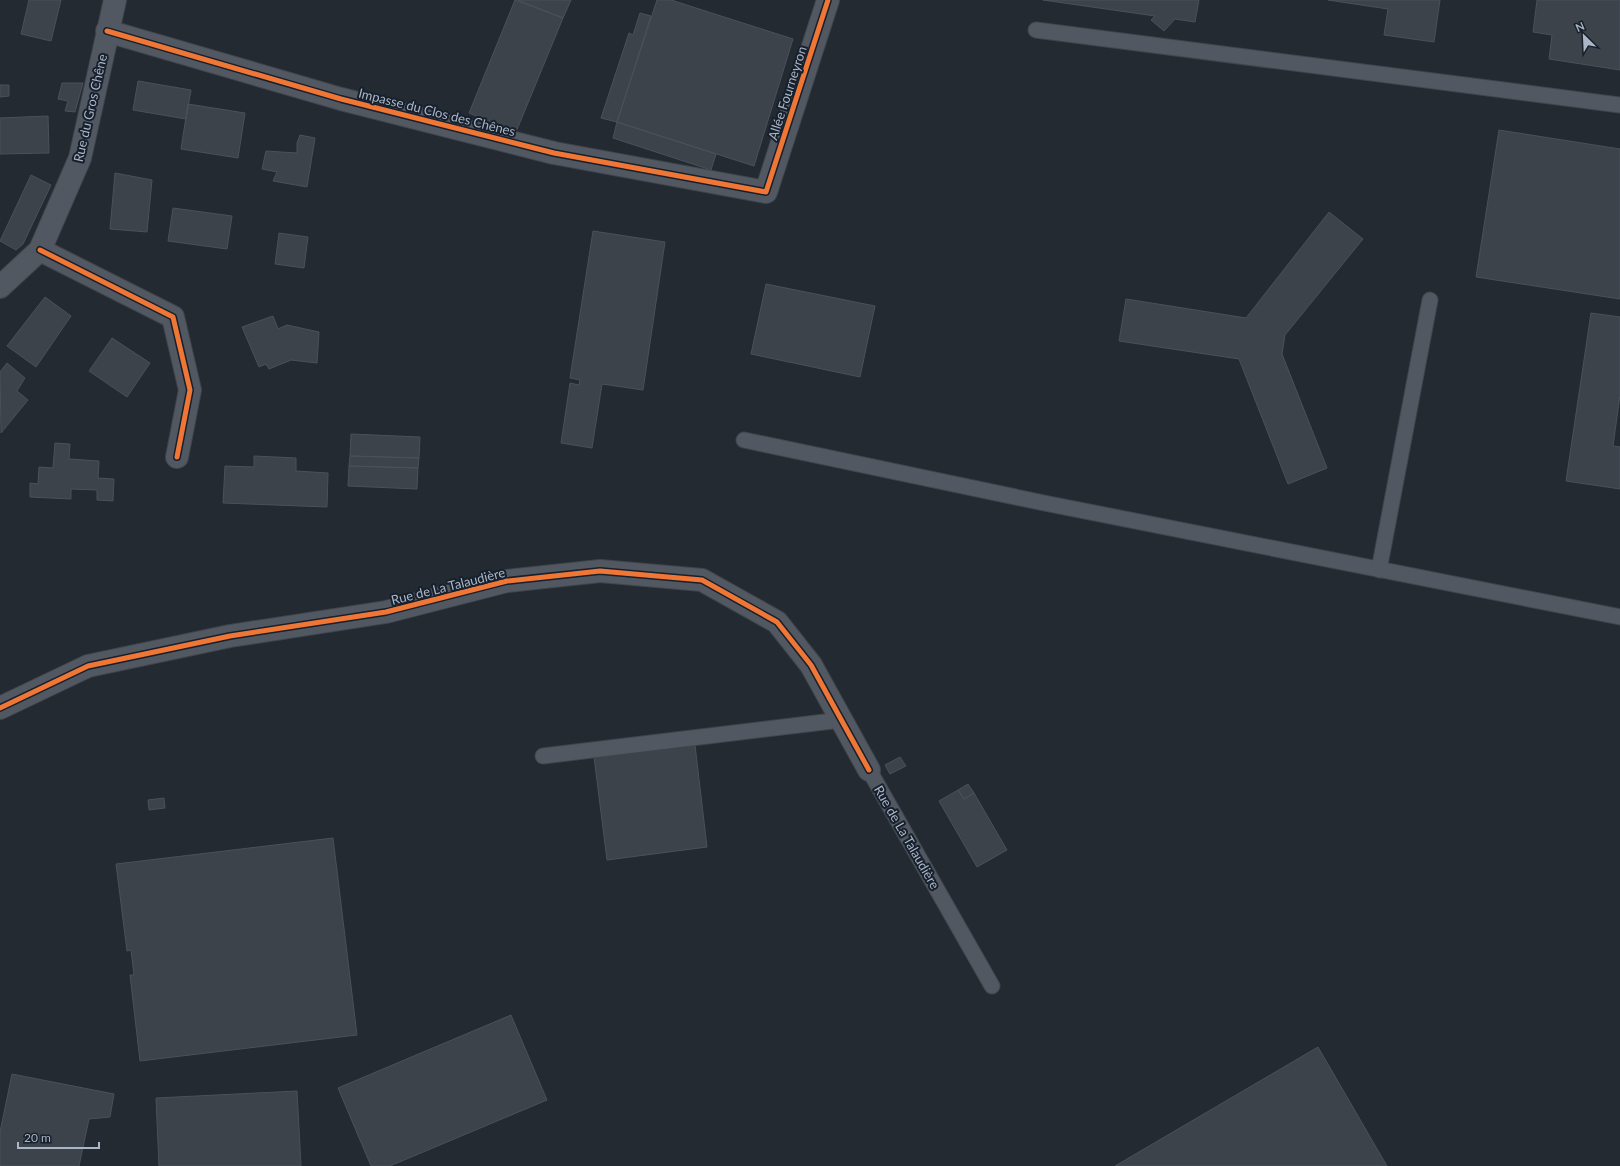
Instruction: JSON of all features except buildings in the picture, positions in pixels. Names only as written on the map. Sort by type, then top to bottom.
[{"type":"street","name":"Rue du Gros Chêne","points":[[0,287],[40,250],[80,158],[115,0]]},
{"type":"street","name":"Allée Fourneyron","points":[[766,192],[828,0]]},
{"type":"street","name":"Impasse du Clos des Chênes","points":[[107,31],[341,99],[554,153],[766,192]]},
{"type":"street","points":[[40,250],[172,317],[190,390],[177,457]]},
{"type":"street","name":"Rue de La Talaudière","points":[[0,708],[88,666],[230,636],[386,612],[507,581],[600,571],[702,580],[777,622],[811,665],[869,770]]},
{"type":"lane","points":[[1036,30],[1620,105]]},
{"type":"lane","points":[[1379,570],[1430,300]]},
{"type":"lane","points":[[744,440],[1049,504],[1620,618]]},
{"type":"lane","points":[[543,756],[841,720]]},
{"type":"lane","name":"Rue de La Talaudière","points":[[869,770],[992,986]]},
{"type":"cycle path","points":[[107,31],[341,99],[554,153],[766,192],[828,0]]},
{"type":"cycle path","points":[[40,250],[173,317],[190,390],[177,457]]},
{"type":"cycle path","points":[[0,708],[88,666],[230,636],[386,612],[507,581],[600,571],[702,580],[777,622],[811,665],[869,770]]}]
